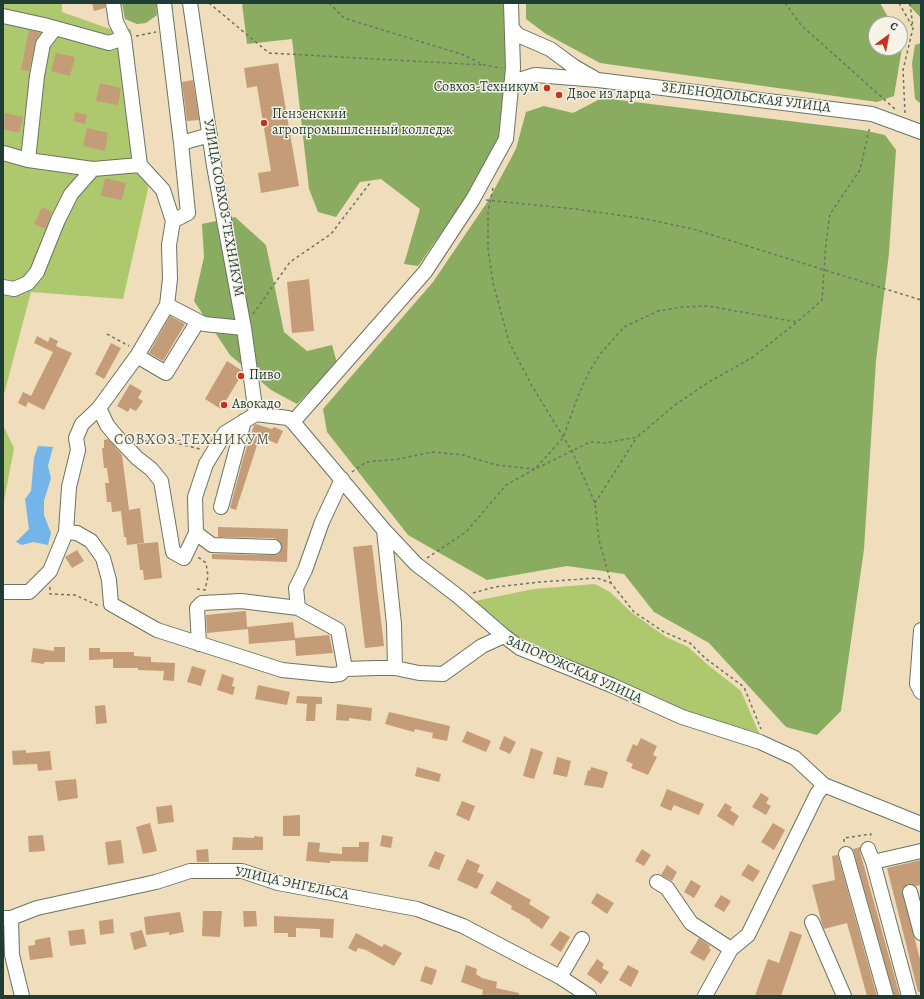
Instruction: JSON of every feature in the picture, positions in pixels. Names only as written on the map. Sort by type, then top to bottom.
[{"type":"street","points":[[3,592],[29,592],[50,571],[66,532],[69,487],[78,450],[76,438],[82,424],[99,408],[138,354],[167,305],[170,279],[169,245],[173,221],[163,190],[140,165],[130,37],[116,22],[113,3]]},
{"type":"street","points":[[164,3],[182,143],[188,213],[173,221]]},
{"type":"street","name":"УЛИЦА СОВХОЗ-ТЕХНИКУМ","points":[[190,3],[210,135],[244,328],[256,414]]},
{"type":"street","points":[[293,422],[425,272],[473,199],[485,163],[506,139],[512,87],[513,63],[511,3]]},
{"type":"street","points":[[3,16],[56,28],[109,43],[130,37]]},
{"type":"street","points":[[28,160],[37,76],[43,44],[56,28]]},
{"type":"street","points":[[512,28],[518,35],[538,43],[598,80]]},
{"type":"street","points":[[513,63],[526,46],[538,43]]},
{"type":"street","points":[[513,63],[519,64],[535,75]]},
{"type":"street","name":"ЗЕЛЕНОДОЛЬСКАЯ УЛИЦА","points":[[512,87],[519,80],[535,75],[598,80],[872,114],[921,132]]},
{"type":"street","points":[[182,143],[210,135]]},
{"type":"street","points":[[3,153],[28,160],[93,169],[140,165]]},
{"type":"street","points":[[3,287],[14,289],[28,283],[38,272],[58,220],[71,194],[93,169]]},
{"type":"street","points":[[167,305],[198,321],[225,327],[244,328]]},
{"type":"street","points":[[138,354],[166,373],[198,321]]},
{"type":"street","points":[[99,408],[107,425],[161,481],[174,552],[184,558],[196,533],[195,497],[206,464],[225,433],[256,414],[288,418],[342,479],[384,530],[417,564],[459,597],[504,636]]},
{"type":"street","points":[[221,507],[244,421]]},
{"type":"street","points":[[298,608],[296,588],[305,570],[322,522],[342,479]]},
{"type":"street","points":[[384,530],[394,624],[395,668]]},
{"type":"street","points":[[66,532],[77,533],[91,542],[103,558],[109,580],[111,604]]},
{"type":"street","points":[[196,533],[212,545],[274,547]]},
{"type":"street","points":[[199,644],[197,608],[202,603],[241,601],[298,608],[338,630],[345,669]]},
{"type":"street","name":"ЗАПОРОЖСКАЯ УЛИЦА","points":[[111,604],[157,630],[199,644],[282,670],[332,676],[340,674],[345,669],[395,668],[419,673],[443,674],[482,646],[504,636],[520,648],[611,685],[682,717],[760,742],[795,758],[824,785]]},
{"type":"street","points":[[921,630],[917,684],[921,692]]},
{"type":"street","points":[[704,996],[731,948],[748,935],[817,794],[824,785],[921,824]]},
{"type":"street","points":[[868,849],[873,862],[909,996]]},
{"type":"street","points":[[873,862],[921,850]]},
{"type":"street","points":[[846,854],[886,996]]},
{"type":"street","name":"УЛИЦА ЭНГЕЛЬСА","points":[[7,918],[37,908],[156,882],[190,872],[242,871],[278,883],[417,909],[463,926],[560,977],[589,996]]},
{"type":"street","points":[[657,882],[671,893],[691,923],[731,948]]},
{"type":"street","points":[[910,892],[921,933]]},
{"type":"street","points":[[7,918],[12,955],[22,996]]},
{"type":"street","points":[[812,922],[844,996]]},
{"type":"street","points":[[560,977],[582,939]]},
{"type":"path","points":[[209,3],[269,53],[484,65],[513,63]]},
{"type":"path","points":[[329,3],[344,18],[464,55],[484,65]]},
{"type":"path","points":[[786,3],[801,25],[905,118],[904,70],[913,28],[910,3]]},
{"type":"path","points":[[899,3],[913,28]]},
{"type":"path","points":[[130,37],[167,30]]},
{"type":"path","points":[[595,503],[637,437],[675,404],[753,357],[822,300],[826,242],[830,214],[860,170],[872,114]]},
{"type":"path","points":[[244,328],[290,262],[331,234],[370,183]]},
{"type":"path","points":[[493,188],[488,212],[488,249],[493,283],[509,342],[532,386],[572,451],[595,503],[600,540],[611,583],[634,612],[664,632],[690,643],[705,658],[744,687],[755,711],[760,729],[766,733]]},
{"type":"path","points":[[473,199],[646,219],[693,229],[921,300]]},
{"type":"path","points":[[535,469],[563,438],[578,396],[589,372],[601,353],[624,327],[658,311],[681,307],[708,306],[797,322]]},
{"type":"path","points":[[107,334],[138,354]]},
{"type":"path","points":[[417,564],[466,532],[506,485],[590,442],[606,443],[637,437]]},
{"type":"path","points":[[127,446],[142,441],[159,439],[191,446],[204,451],[211,456]]},
{"type":"path","points":[[342,479],[366,462],[433,452],[464,455],[496,465],[535,469]]},
{"type":"path","points":[[188,551],[206,562],[208,576],[206,590],[197,589]]},
{"type":"path","points":[[50,571],[50,594],[75,595],[97,606],[111,604]]},
{"type":"path","points":[[459,597],[495,587],[540,582],[597,578],[611,583]]},
{"type":"path","points":[[846,854],[844,838],[871,834],[868,849]]},
{"type":"green space","points":[[3,3],[62,3],[62,12],[113,30],[131,29],[148,189],[123,299],[31,292],[3,398]]},
{"type":"green space","points":[[122,3],[156,3],[157,15],[146,23],[137,24],[125,19]]},
{"type":"green space","points":[[242,3],[508,3],[510,34],[503,134],[467,196],[418,266],[404,264],[420,209],[381,179],[360,182],[336,217],[318,212],[309,189],[292,39],[247,44]]},
{"type":"green space","points":[[526,3],[880,3],[887,16],[868,16],[868,56],[901,56],[894,96],[877,102],[600,63],[546,34],[526,19]]},
{"type":"green space","points":[[907,3],[921,3],[921,18]]},
{"type":"green space","points":[[921,43],[921,104],[915,99],[912,63],[915,45]]},
{"type":"green space","points":[[602,98],[862,130],[885,135],[896,150],[889,253],[876,361],[864,549],[841,711],[817,735],[786,727],[709,643],[654,612],[624,574],[567,566],[487,580],[408,535],[327,432],[323,409],[433,282],[488,201],[516,149],[526,112],[544,106],[573,113]]},
{"type":"green space","points":[[235,217],[266,245],[284,332],[307,351],[332,345],[337,363],[297,404],[271,390],[230,355],[194,301],[204,257],[202,224]]},
{"type":"green space","points":[[3,425],[14,448],[3,506]]},
{"type":"green space","points":[[595,584],[610,592],[632,613],[666,637],[688,647],[741,691],[759,733],[691,714],[514,635],[475,601],[534,589]]},
{"type":"water","points":[[38,446],[53,447],[48,466],[51,478],[44,501],[44,515],[51,533],[48,545],[33,542],[22,545],[16,542],[29,529],[25,499],[31,491],[34,458]]},
{"type":"building","points":[[92,3],[105,3],[105,8],[94,11]]},
{"type":"building","points":[[29,30],[40,33],[35,42],[29,71],[21,70]]},
{"type":"building","points":[[56,53],[75,57],[70,76],[51,71]]},
{"type":"building","points":[[278,63],[299,186],[261,193],[258,173],[271,171],[257,86],[247,88],[244,68]]},
{"type":"building","points":[[193,80],[199,120],[187,121],[182,82]]},
{"type":"building","points":[[100,83],[121,88],[118,105],[96,101]]},
{"type":"building","points":[[75,112],[87,115],[85,124],[74,121]]},
{"type":"building","points":[[5,113],[23,117],[19,133],[3,129]]},
{"type":"building","points":[[87,128],[108,133],[105,151],[83,146]]},
{"type":"building","points":[[105,178],[126,183],[122,200],[101,196]]},
{"type":"building","points":[[42,207],[52,212],[45,229],[34,224]]},
{"type":"building","points":[[309,279],[314,331],[292,333],[287,282]]},
{"type":"building","points":[[170,316],[185,324],[163,361],[149,353]]},
{"type":"building","points":[[37,336],[48,342],[50,337],[58,341],[56,346],[72,353],[44,410],[28,402],[26,407],[18,403],[23,392],[31,396],[53,352],[34,343]]},
{"type":"building","points":[[111,343],[121,348],[104,379],[95,374]]},
{"type":"building","points":[[227,361],[241,370],[242,374],[221,409],[205,399]]},
{"type":"building","points":[[130,384],[142,391],[138,398],[143,401],[136,411],[130,408],[128,412],[117,406]]},
{"type":"building","points":[[256,424],[272,429],[274,427],[283,431],[277,444],[260,436],[236,510],[230,508],[243,459],[254,425]]},
{"type":"building","points":[[108,439],[122,455],[129,510],[140,508],[144,543],[127,545],[126,537],[124,537],[121,511],[112,512],[111,502],[107,502],[105,483],[109,483],[107,468],[104,468],[102,448],[104,448],[104,440]]},
{"type":"building","points":[[218,527],[288,529],[287,562],[212,559],[212,554],[274,555],[278,554],[282,548],[281,543],[274,538],[218,537]]},
{"type":"building","points":[[158,542],[162,578],[144,580],[143,570],[140,570],[137,544]]},
{"type":"building","points":[[372,545],[384,646],[365,648],[353,547]]},
{"type":"building","points":[[77,550],[84,561],[72,568],[65,557]]},
{"type":"building","points":[[246,611],[247,627],[293,622],[295,638],[329,635],[333,653],[296,656],[295,640],[249,644],[248,629],[207,633],[206,615]]},
{"type":"building","points":[[54,647],[65,647],[65,662],[44,662],[44,664],[31,662],[33,648],[54,651]]},
{"type":"building","points":[[89,648],[100,648],[100,652],[134,652],[134,656],[151,657],[151,662],[175,663],[174,681],[163,680],[164,671],[138,670],[138,668],[113,668],[113,659],[89,660]]},
{"type":"building","points":[[192,666],[206,670],[201,686],[187,682]]},
{"type":"building","points":[[222,674],[234,678],[232,686],[235,687],[233,695],[217,690]]},
{"type":"building","points":[[258,685],[290,692],[287,705],[255,699]]},
{"type":"building","points":[[297,696],[322,697],[322,704],[316,704],[315,721],[306,721],[307,704],[296,703]]},
{"type":"building","points":[[337,704],[372,708],[371,721],[349,718],[349,721],[336,720]]},
{"type":"building","points":[[105,705],[107,723],[96,724],[95,706]]},
{"type":"building","points":[[389,712],[450,726],[447,741],[432,738],[433,733],[415,729],[414,732],[385,724]]},
{"type":"building","points":[[467,731],[491,741],[486,752],[462,742]]},
{"type":"building","points":[[504,736],[516,742],[510,754],[499,749]]},
{"type":"building","points":[[641,738],[657,746],[653,755],[657,757],[648,775],[631,768],[633,764],[626,761],[633,744],[637,746]]},
{"type":"building","points":[[531,748],[543,752],[534,779],[523,776]]},
{"type":"building","points":[[26,750],[26,753],[50,751],[52,770],[38,771],[37,764],[13,765],[12,751]]},
{"type":"building","points":[[557,757],[571,761],[567,777],[553,774]]},
{"type":"building","points":[[417,767],[441,774],[439,782],[415,776]]},
{"type":"building","points":[[591,767],[608,772],[603,788],[584,785],[588,770],[590,771]]},
{"type":"building","points":[[76,779],[78,798],[58,801],[55,781]]},
{"type":"building","points":[[667,789],[704,804],[699,815],[674,805],[671,811],[660,806]]},
{"type":"building","points":[[761,793],[769,798],[766,803],[771,806],[766,815],[752,807]]},
{"type":"building","points":[[462,801],[475,806],[469,821],[456,815]]},
{"type":"building","points":[[725,803],[732,807],[730,810],[739,816],[733,826],[717,816]]},
{"type":"building","points":[[172,805],[174,822],[158,824],[156,807]]},
{"type":"building","points":[[300,815],[300,836],[283,836],[283,816]]},
{"type":"building","points":[[150,823],[157,851],[143,854],[136,827]]},
{"type":"building","points":[[773,823],[785,830],[774,850],[761,842]]},
{"type":"building","points":[[43,835],[45,851],[29,852],[28,836]]},
{"type":"building","points":[[382,835],[393,837],[391,848],[380,846]]},
{"type":"building","points":[[254,836],[263,837],[263,850],[232,850],[233,837],[254,838]]},
{"type":"building","points":[[121,840],[124,863],[108,865],[105,842]]},
{"type":"building","points":[[308,842],[320,843],[319,852],[342,854],[342,847],[359,847],[359,842],[369,842],[368,862],[330,861],[330,863],[306,861]]},
{"type":"building","points":[[860,847],[860,852],[900,996],[894,996],[853,849]]},
{"type":"building","points":[[208,849],[209,862],[197,862],[196,850]]},
{"type":"building","points":[[642,849],[651,855],[644,866],[635,861]]},
{"type":"building","points":[[435,851],[445,855],[439,870],[428,866]]},
{"type":"building","points":[[838,855],[877,996],[867,996],[847,923],[824,929],[822,924],[812,885],[835,880],[832,856]]},
{"type":"building","points":[[467,859],[480,865],[477,872],[484,875],[477,889],[457,880]]},
{"type":"building","points":[[921,860],[921,885],[916,886],[908,884],[902,890],[921,963],[921,992],[918,992],[887,868]]},
{"type":"building","points":[[748,864],[760,871],[753,882],[741,875]]},
{"type":"building","points":[[667,865],[677,872],[672,881],[661,875]]},
{"type":"building","points":[[691,880],[701,886],[694,898],[684,892]]},
{"type":"building","points":[[497,881],[531,900],[529,904],[550,917],[542,929],[530,921],[531,920],[511,909],[512,906],[490,893]]},
{"type":"building","points":[[597,893],[614,903],[607,914],[591,903]]},
{"type":"building","points":[[721,895],[731,901],[724,912],[714,906]]},
{"type":"building","points":[[203,911],[222,911],[220,937],[202,936]]},
{"type":"building","points":[[243,911],[256,911],[257,926],[244,927]]},
{"type":"building","points":[[180,912],[184,932],[169,935],[169,932],[146,935],[144,917]]},
{"type":"building","points":[[274,916],[334,919],[333,938],[320,937],[320,929],[296,928],[296,937],[288,937],[288,933],[274,933]]},
{"type":"building","points":[[113,919],[114,933],[100,935],[99,921]]},
{"type":"building","points":[[84,929],[86,944],[70,946],[68,931]]},
{"type":"building","points":[[142,930],[147,946],[134,950],[130,933]]},
{"type":"building","points":[[560,931],[570,937],[561,952],[550,945]]},
{"type":"building","points":[[790,931],[802,935],[781,996],[755,996],[768,959],[779,963]]},
{"type":"building","points":[[356,933],[382,947],[384,944],[402,953],[394,966],[366,950],[358,948],[356,952],[348,948]]},
{"type":"building","points":[[50,937],[53,957],[30,960],[28,946],[35,945],[35,940]]},
{"type":"building","points":[[699,938],[710,946],[709,948],[711,950],[704,961],[690,953]]},
{"type":"building","points":[[597,959],[604,964],[602,968],[609,972],[601,984],[587,974]]},
{"type":"building","points":[[466,965],[477,969],[476,974],[482,978],[497,982],[496,988],[519,993],[519,996],[482,996],[483,990],[461,982]]},
{"type":"building","points":[[628,965],[639,971],[631,987],[619,980]]},
{"type":"building","points":[[425,966],[437,970],[432,985],[420,981]]},
{"type":"place","name":"Совхоз-Техникум","points":[[547,88]]},
{"type":"place","name":"Двое из ларца","points":[[559,95]]},
{"type":"place","name":"Пензенский агропромышленный колледж","points":[[264,123]]},
{"type":"place","name":"Пиво","points":[[241,376]]},
{"type":"place","name":"Авокадо","points":[[224,405]]},
{"type":"district","name":"СОВХОЗ-ТЕХНИКУМ","points":[[192,440]]}]
